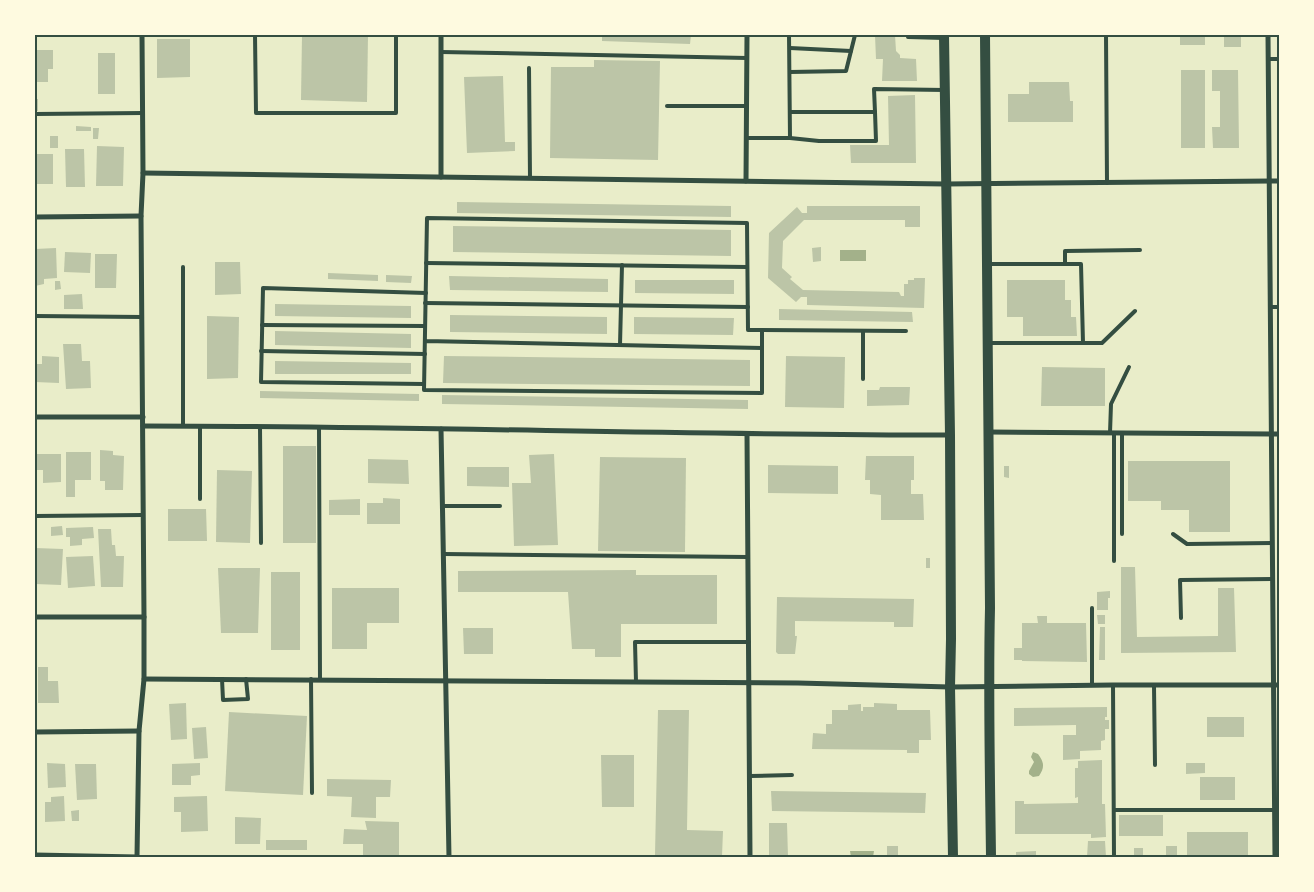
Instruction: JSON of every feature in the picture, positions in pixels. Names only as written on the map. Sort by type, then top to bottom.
[{"type":"main road","points":[[985,35],[990,600],[988,687],[991,857]]},
{"type":"main road","points":[[944,36],[950,435],[950,687],[953,857]]},
{"type":"street","points":[[35,855],[137,857],[139,731],[144,679],[141,216],[143,172],[142,35]]},
{"type":"street","points":[[441,35],[441,177]]},
{"type":"street","points":[[746,181],[747,35]]},
{"type":"street","points":[[1268,35],[1273,686],[1277,810],[1275,857]]},
{"type":"street","points":[[143,172],[946,184],[1279,181]]},
{"type":"street","points":[[35,217],[141,216]]},
{"type":"street","points":[[35,418],[143,417]]},
{"type":"street","points":[[143,426],[950,435]]},
{"type":"street","points":[[441,429],[449,857]]},
{"type":"street","points":[[988,432],[1279,434]]},
{"type":"street","points":[[747,434],[750,857]]},
{"type":"street","points":[[35,617],[144,617]]},
{"type":"street","points":[[144,679],[749,682],[950,687],[1279,685]]},
{"type":"street","points":[[35,732],[139,731]]},
{"type":"lane","points":[[255,35],[256,113],[396,113],[396,35]]},
{"type":"lane","points":[[790,35],[790,138]]},
{"type":"lane","points":[[790,72],[846,71],[855,35],[851,35]]},
{"type":"lane","points":[[1106,35],[1107,183]]},
{"type":"lane","points":[[908,37],[944,36]]},
{"type":"lane","points":[[790,48],[851,51]]},
{"type":"lane","points":[[441,52],[747,58]]},
{"type":"lane","points":[[1268,59],[1279,59]]},
{"type":"lane","points":[[529,68],[530,178]]},
{"type":"lane","points":[[747,138],[790,138],[819,142],[876,140],[874,89],[945,90]]},
{"type":"lane","points":[[667,106],[747,106]]},
{"type":"lane","points":[[790,112],[875,112]]},
{"type":"lane","points":[[35,114],[143,113]]},
{"type":"lane","points":[[762,330],[762,393],[424,390],[427,218],[747,222],[748,330],[762,330],[863,331],[906,332]]},
{"type":"lane","points":[[1066,264],[1065,251],[1140,250]]},
{"type":"lane","points":[[426,263],[747,267]]},
{"type":"lane","points":[[987,264],[1081,264],[1083,343]]},
{"type":"lane","points":[[620,345],[622,265]]},
{"type":"lane","points":[[183,267],[183,426]]},
{"type":"lane","points":[[424,384],[261,382],[261,351],[263,288],[426,292]]},
{"type":"lane","points":[[426,303],[748,307]]},
{"type":"lane","points":[[1270,307],[1279,307]]},
{"type":"lane","points":[[988,343],[1102,343],[1135,311]]},
{"type":"lane","points":[[35,316],[142,317]]},
{"type":"lane","points":[[262,324],[425,326]]},
{"type":"lane","points":[[863,331],[863,379]]},
{"type":"lane","points":[[425,341],[762,348]]},
{"type":"lane","points":[[261,351],[425,354]]},
{"type":"lane","points":[[1114,561],[1111,404],[1130,367]]},
{"type":"lane","points":[[200,426],[200,498]]},
{"type":"lane","points":[[260,427],[261,543]]},
{"type":"lane","points":[[319,428],[320,679]]},
{"type":"lane","points":[[1122,433],[1122,534]]},
{"type":"lane","points":[[443,506],[500,506]]},
{"type":"lane","points":[[1272,506],[1279,506]]},
{"type":"lane","points":[[35,516],[143,515]]},
{"type":"lane","points":[[1173,534],[1187,544],[1272,544]]},
{"type":"lane","points":[[444,554],[748,557]]},
{"type":"lane","points":[[1272,561],[1279,561]]},
{"type":"lane","points":[[1180,618],[1180,580],[1273,579]]},
{"type":"lane","points":[[1092,608],[1092,685]]},
{"type":"lane","points":[[636,682],[635,642],[749,642]]},
{"type":"lane","points":[[222,679],[223,700],[248,699],[246,679]]},
{"type":"lane","points":[[311,679],[312,793]]},
{"type":"lane","points":[[1113,685],[1114,857]]},
{"type":"lane","points":[[1154,686],[1155,766]]},
{"type":"lane","points":[[750,776],[792,775]]},
{"type":"lane","points":[[1114,810],[1277,810]]},
{"type":"shaded area","points":[[840,250],[866,250],[866,261],[840,261]]},
{"type":"shaded area","points":[[1033,752],[1038,754],[1043,765],[1039,776],[1033,777],[1029,774],[1029,771],[1034,762],[1031,757]]},
{"type":"shaded area","points":[[850,851],[874,851],[873,857],[851,857]]},
{"type":"building","points":[[302,35],[368,35],[367,102],[301,100]]},
{"type":"building","points":[[602,35],[691,35],[690,44],[602,41]]},
{"type":"building","points":[[875,35],[895,35],[896,51],[900,58],[916,59],[917,81],[882,81],[883,59],[876,59]]},
{"type":"building","points":[[1180,35],[1205,35],[1205,45],[1180,45]]},
{"type":"building","points":[[1224,35],[1241,35],[1241,47],[1224,47]]},
{"type":"building","points":[[157,39],[190,39],[190,77],[157,78]]},
{"type":"building","points":[[35,50],[53,50],[53,69],[48,69],[48,82],[35,82]]},
{"type":"building","points":[[98,53],[115,53],[115,94],[98,94]]},
{"type":"building","points":[[594,60],[660,61],[658,160],[550,158],[551,67],[594,67]]},
{"type":"building","points":[[1181,70],[1205,70],[1205,148],[1181,148]]},
{"type":"building","points":[[1212,70],[1238,70],[1239,148],[1213,148],[1212,127],[1220,127],[1220,91],[1212,91]]},
{"type":"building","points":[[503,76],[505,142],[515,142],[515,151],[467,153],[464,77]]},
{"type":"building","points":[[1029,82],[1069,82],[1070,101],[1073,101],[1073,122],[1008,122],[1008,94],[1029,94]]},
{"type":"building","points":[[915,95],[916,163],[851,163],[850,145],[889,145],[888,96]]},
{"type":"building","points":[[35,99],[38,99],[38,111],[35,111]]},
{"type":"building","points":[[76,126],[91,127],[91,131],[76,131]]},
{"type":"building","points":[[93,128],[99,128],[98,139],[93,139]]},
{"type":"building","points":[[50,136],[58,136],[58,148],[50,148]]},
{"type":"building","points":[[97,146],[124,147],[123,186],[96,186]]},
{"type":"building","points":[[65,149],[84,149],[85,187],[66,187]]},
{"type":"building","points":[[35,154],[53,154],[53,184],[35,184]]},
{"type":"building","points":[[457,202],[731,206],[731,217],[457,213]]},
{"type":"building","points":[[807,206],[920,206],[920,227],[905,227],[905,220],[804,220],[783,241],[782,268],[792,277],[790,279],[803,290],[899,292],[901,296],[904,296],[904,284],[908,284],[908,280],[925,278],[924,308],[807,305],[807,297],[801,297],[796,302],[768,278],[769,233],[797,207],[802,213],[807,213]]},
{"type":"building","points":[[453,226],[731,230],[731,256],[453,252]]},
{"type":"building","points":[[821,247],[821,261],[813,262],[812,248]]},
{"type":"building","points":[[56,248],[57,278],[44,279],[44,284],[35,286],[35,249]]},
{"type":"building","points":[[65,252],[91,253],[90,273],[64,272]]},
{"type":"building","points":[[95,254],[117,254],[116,288],[95,288]]},
{"type":"building","points":[[215,262],[240,262],[241,294],[215,295]]},
{"type":"building","points":[[328,273],[378,275],[378,281],[328,279]]},
{"type":"building","points":[[386,275],[412,276],[411,283],[386,282]]},
{"type":"building","points":[[449,276],[608,279],[608,292],[450,290]]},
{"type":"building","points":[[635,280],[734,280],[734,294],[635,293]]},
{"type":"building","points":[[1007,280],[1065,280],[1065,300],[1071,300],[1071,317],[1076,317],[1077,336],[1023,336],[1023,317],[1007,317]]},
{"type":"building","points":[[55,281],[60,281],[61,289],[55,290]]},
{"type":"building","points":[[82,294],[83,309],[64,309],[64,295]]},
{"type":"building","points":[[275,304],[411,306],[411,318],[275,316]]},
{"type":"building","points":[[779,309],[912,312],[913,322],[779,320]]},
{"type":"building","points":[[450,315],[607,317],[607,334],[450,332]]},
{"type":"building","points":[[207,316],[239,317],[238,378],[207,379]]},
{"type":"building","points":[[634,317],[734,318],[733,335],[634,334]]},
{"type":"building","points":[[275,331],[411,334],[411,348],[275,345]]},
{"type":"building","points":[[63,344],[81,344],[82,361],[90,361],[91,388],[66,389]]},
{"type":"building","points":[[42,356],[59,357],[59,383],[35,382],[35,364],[42,364]]},
{"type":"building","points":[[444,356],[750,360],[750,386],[443,383]]},
{"type":"building","points":[[786,356],[845,357],[844,408],[785,407]]},
{"type":"building","points":[[275,361],[411,363],[411,374],[275,374]]},
{"type":"building","points":[[1042,367],[1105,368],[1105,406],[1041,406]]},
{"type":"building","points":[[880,387],[910,387],[909,405],[867,406],[867,390],[879,390]]},
{"type":"building","points":[[260,391],[419,394],[419,401],[260,398]]},
{"type":"building","points":[[442,395],[748,400],[748,409],[442,404]]},
{"type":"building","points":[[283,446],[316,446],[316,543],[283,543]]},
{"type":"building","points":[[100,450],[113,451],[113,455],[124,456],[123,490],[105,490],[105,481],[100,481]]},
{"type":"building","points":[[66,452],[91,452],[91,480],[75,480],[75,497],[66,497]]},
{"type":"building","points":[[35,454],[61,454],[61,482],[43,483],[43,470],[35,470]]},
{"type":"building","points":[[554,454],[558,545],[514,546],[512,483],[531,483],[529,455]]},
{"type":"building","points":[[866,456],[914,456],[914,480],[911,480],[911,494],[923,494],[924,520],[881,520],[881,495],[870,494],[870,480],[865,480]]},
{"type":"building","points":[[600,457],[686,458],[685,552],[598,551]]},
{"type":"building","points":[[368,459],[408,460],[409,484],[368,483]]},
{"type":"building","points":[[1128,461],[1230,461],[1230,532],[1189,532],[1189,510],[1161,510],[1161,501],[1128,501]]},
{"type":"building","points":[[768,465],[838,466],[838,494],[768,493]]},
{"type":"building","points":[[1004,466],[1009,466],[1009,478],[1004,477]]},
{"type":"building","points":[[467,467],[509,467],[509,487],[467,486]]},
{"type":"building","points":[[217,470],[252,471],[250,543],[216,542]]},
{"type":"building","points":[[383,498],[400,499],[400,524],[367,524],[367,503],[383,503]]},
{"type":"building","points":[[360,499],[360,515],[329,515],[329,500]]},
{"type":"building","points":[[168,509],[206,509],[207,541],[168,541]]},
{"type":"building","points":[[62,526],[63,535],[51,536],[51,527]]},
{"type":"building","points":[[93,527],[94,538],[82,539],[82,545],[70,546],[70,537],[66,537],[66,528]]},
{"type":"building","points":[[98,529],[111,529],[112,545],[115,545],[116,556],[124,556],[123,587],[101,587]]},
{"type":"building","points":[[35,548],[63,549],[61,585],[35,584]]},
{"type":"building","points":[[93,556],[95,586],[68,588],[66,557]]},
{"type":"building","points":[[926,558],[930,558],[930,568],[926,568]]},
{"type":"building","points":[[1121,567],[1135,567],[1137,637],[1218,636],[1218,588],[1234,588],[1236,652],[1121,653]]},
{"type":"building","points":[[218,568],[260,568],[258,633],[221,633]]},
{"type":"building","points":[[636,570],[636,575],[717,575],[717,624],[621,624],[621,657],[595,657],[595,649],[572,649],[568,592],[458,592],[458,571]]},
{"type":"building","points":[[271,572],[300,572],[300,650],[271,650]]},
{"type":"building","points":[[332,588],[399,588],[399,623],[367,623],[367,649],[332,649]]},
{"type":"building","points":[[1110,591],[1108,610],[1097,610],[1097,592]]},
{"type":"building","points":[[777,597],[914,599],[913,627],[894,627],[894,622],[795,621],[795,636],[797,636],[795,654],[778,654],[776,652]]},
{"type":"building","points":[[1097,615],[1105,615],[1105,624],[1098,624]]},
{"type":"building","points":[[1037,616],[1047,616],[1047,623],[1086,623],[1087,662],[1014,660],[1014,648],[1022,648],[1022,623],[1038,623]]},
{"type":"building","points":[[1100,627],[1105,627],[1105,660],[1099,660]]},
{"type":"building","points":[[463,628],[493,628],[493,654],[464,654]]},
{"type":"building","points":[[38,667],[48,667],[48,681],[58,681],[59,703],[38,703]]},
{"type":"building","points":[[186,703],[187,739],[171,740],[169,704]]},
{"type":"building","points":[[874,703],[897,704],[897,710],[930,710],[931,740],[919,740],[919,753],[907,753],[907,750],[812,749],[813,733],[826,734],[826,724],[832,724],[832,710],[848,710],[848,705],[861,704],[861,711],[863,711],[863,707],[874,707]]},
{"type":"building","points":[[1107,707],[1107,717],[1105,717],[1105,720],[1109,720],[1109,729],[1105,729],[1105,740],[1101,741],[1101,750],[1080,751],[1080,759],[1063,760],[1063,735],[1076,735],[1076,725],[1014,726],[1014,708]]},
{"type":"building","points":[[658,710],[689,710],[687,830],[723,831],[722,856],[655,855]]},
{"type":"building","points":[[229,712],[307,716],[303,795],[225,791]]},
{"type":"building","points":[[1207,717],[1244,717],[1244,737],[1207,737]]},
{"type":"building","points":[[206,727],[208,758],[194,759],[192,728]]},
{"type":"building","points":[[601,755],[634,755],[634,807],[602,807]]},
{"type":"building","points":[[1102,760],[1102,804],[1105,804],[1106,837],[1091,838],[1091,834],[1015,834],[1015,801],[1024,801],[1024,804],[1078,803],[1078,797],[1075,798],[1075,768],[1078,768],[1078,761]]},
{"type":"building","points":[[47,763],[65,764],[66,787],[48,788]]},
{"type":"building","points":[[200,763],[200,775],[191,776],[191,785],[172,785],[172,764]]},
{"type":"building","points":[[1186,763],[1205,763],[1205,773],[1186,774]]},
{"type":"building","points":[[75,764],[96,764],[97,799],[77,800]]},
{"type":"building","points":[[1200,777],[1235,777],[1235,800],[1200,800]]},
{"type":"building","points":[[327,779],[391,780],[390,797],[376,797],[376,818],[351,817],[352,797],[327,796]]},
{"type":"building","points":[[771,791],[926,793],[925,813],[772,811]]},
{"type":"building","points":[[64,796],[65,821],[45,822],[45,802],[51,802],[51,797]]},
{"type":"building","points":[[207,796],[208,831],[181,832],[181,812],[174,812],[174,797]]},
{"type":"building","points":[[79,810],[79,821],[72,821],[71,811]]},
{"type":"building","points":[[1119,815],[1163,815],[1163,836],[1119,836]]},
{"type":"building","points":[[235,817],[261,818],[260,844],[235,844]]},
{"type":"building","points":[[365,821],[399,822],[399,857],[363,857],[363,844],[343,844],[344,829],[367,830]]},
{"type":"building","points":[[769,823],[787,823],[788,857],[769,857]]},
{"type":"building","points":[[1187,832],[1248,832],[1248,857],[1187,857]]},
{"type":"building","points":[[266,840],[307,840],[307,850],[266,850]]},
{"type":"building","points":[[1088,841],[1105,841],[1106,857],[1087,857]]},
{"type":"building","points":[[887,846],[898,846],[898,857],[887,857]]},
{"type":"building","points":[[1166,846],[1177,846],[1177,857],[1166,857]]},
{"type":"building","points":[[1134,848],[1143,848],[1143,857],[1134,857]]},
{"type":"building","points":[[1036,851],[1036,857],[1016,857],[1016,852]]}]
